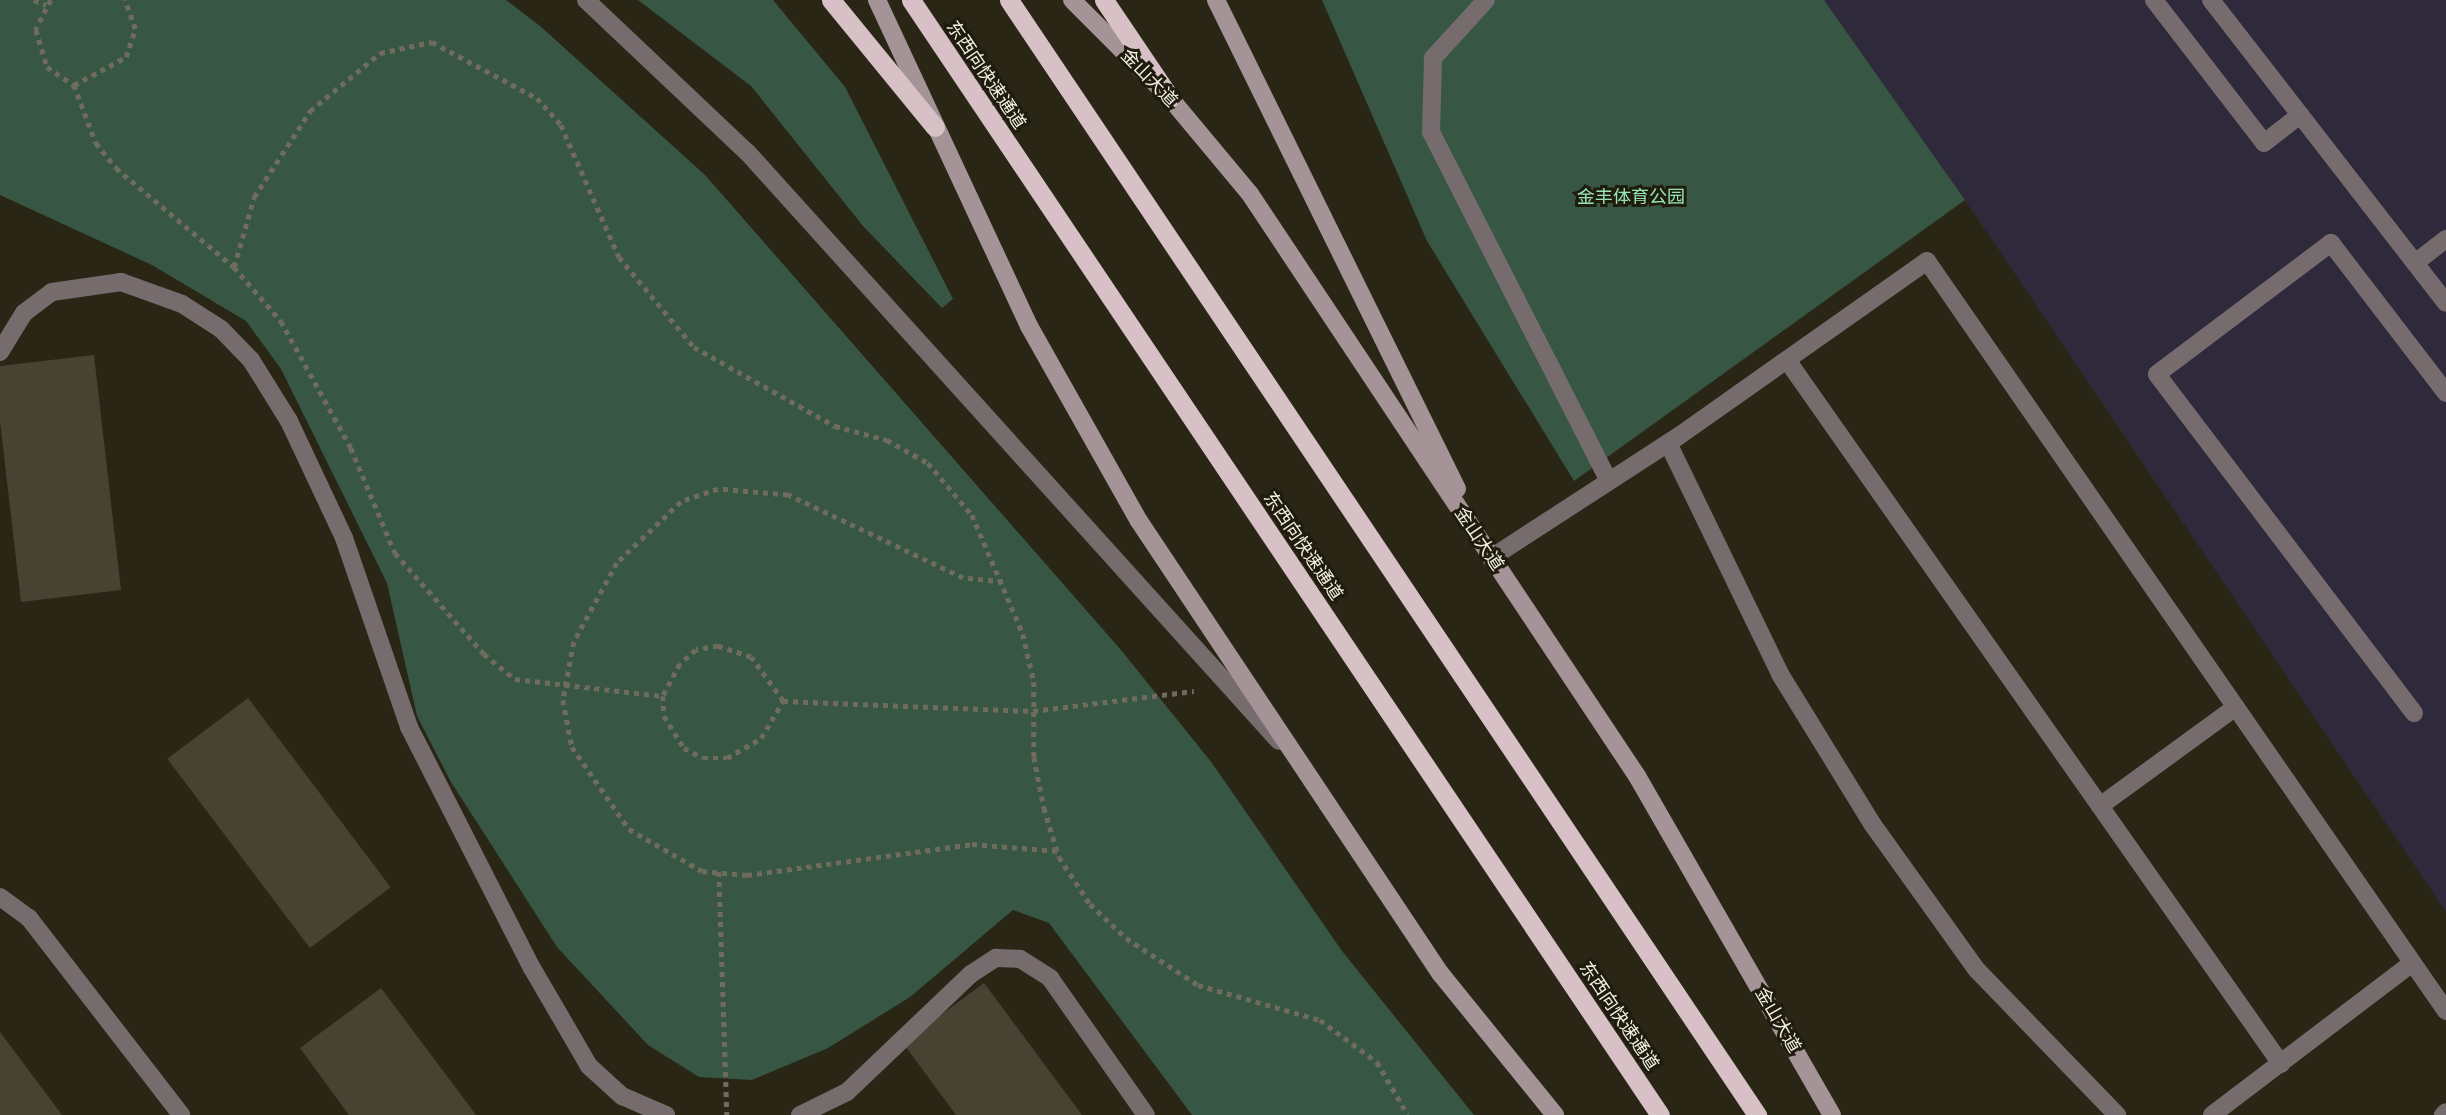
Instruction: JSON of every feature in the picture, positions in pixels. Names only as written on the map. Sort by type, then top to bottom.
[{"type":"highway","points":[[831,0],[935,127]]},
{"type":"highway","name":"东西向快速通道","points":[[911,0],[1660,1115]]},
{"type":"highway","points":[[1009,0],[1757,1115]]},
{"type":"highway","points":[[1104,0],[1170,98]]},
{"type":"main road","points":[[877,0],[1029,326],[1118,484],[1288,751],[1440,973],[1555,1115]]},
{"type":"main road","name":"金山大道","points":[[1072,0],[1170,98],[1250,194],[1637,776],[1832,1115]]},
{"type":"main road","points":[[1216,0],[1491,558]]},
{"type":"street","points":[[586,0],[748,153],[1288,751]]},
{"type":"street","points":[[1486,0],[1433,58],[1431,132],[1608,480]]},
{"type":"street","points":[[2154,0],[2264,143],[2300,115]]},
{"type":"street","points":[[2211,0],[2446,303]]},
{"type":"street","points":[[2415,263],[2446,239]]},
{"type":"street","points":[[2414,713],[2157,374],[2331,243],[2446,393]]},
{"type":"street","points":[[1491,558],[1668,443],[1927,261],[2446,1011]]},
{"type":"street","points":[[0,352],[24,313],[52,292],[121,282],[182,304],[221,328],[251,360],[289,421],[344,538],[409,727],[532,968],[589,1066],[622,1096],[666,1115]]},
{"type":"street","points":[[1787,360],[2281,1064]]},
{"type":"street","points":[[1668,443],[1780,674],[1874,825],[1977,970],[2117,1115]]},
{"type":"street","points":[[2100,806],[2236,707]]},
{"type":"street","points":[[0,897],[29,918],[181,1115]]},
{"type":"street","points":[[800,1115],[847,1092],[971,974],[996,958],[1020,959],[1049,978],[1146,1115]]},
{"type":"street","points":[[2212,1115],[2412,963]]},
{"type":"path","points":[[34,0],[46,5]]},
{"type":"path","points":[[51,0],[46,5],[36,30],[38,51],[47,67],[74,85],[96,143],[116,168],[234,267],[306,361],[395,553],[484,654],[515,679],[663,696]]},
{"type":"path","points":[[74,85],[125,57],[135,29],[125,0]]},
{"type":"path","points":[[234,267],[254,197],[310,111],[380,52],[432,42],[509,78],[561,125],[619,257],[652,304],[694,347],[835,426],[887,440],[928,463],[972,515],[1003,582],[1032,670],[1034,757],[1058,851],[1090,904],[1126,938],[1198,985],[1320,1020],[1377,1062],[1408,1115]]},
{"type":"path","points":[[1003,582],[963,578],[788,495],[718,489],[681,502],[617,563],[574,642],[566,684],[572,747],[599,794],[629,829],[667,856],[719,872],[747,875],[972,844],[1058,851]]},
{"type":"path","points":[[718,646],[751,657],[783,701],[776,720],[745,751],[703,758],[671,732],[663,696],[680,664],[696,650],[718,646]]},
{"type":"path","points":[[783,701],[1033,711],[1230,686]]},
{"type":"path","points":[[719,872],[727,1115]]},
{"type":"shaded area","points":[[1824,0],[2446,0],[2446,912],[1965,200]]},
{"type":"green space","points":[[0,0],[506,0],[540,26],[705,175],[1121,650],[1212,763],[1342,951],[1474,1115],[1192,1115],[1049,923],[1013,910],[910,997],[828,1048],[752,1080],[699,1077],[648,1045],[557,947],[451,782],[417,716],[387,583],[281,369],[246,321],[152,265],[0,195]]},
{"type":"green space","points":[[638,0],[773,0],[845,87],[953,299],[942,308],[863,226],[751,86]]},
{"type":"green space","name":"金丰体育公园","points":[[1322,0],[1824,0],[1965,200],[1574,481],[1427,241]]},
{"type":"building","points":[[94,355],[121,590],[21,602],[0,421],[0,366]]},
{"type":"building","points":[[248,698],[391,887],[310,948],[167,759]]},
{"type":"building","points":[[984,983],[1082,1115],[956,1115],[903,1043]]},
{"type":"building","points":[[381,988],[476,1115],[349,1115],[300,1048]]},
{"type":"building","points":[[0,1032],[62,1115],[0,1115]]}]
